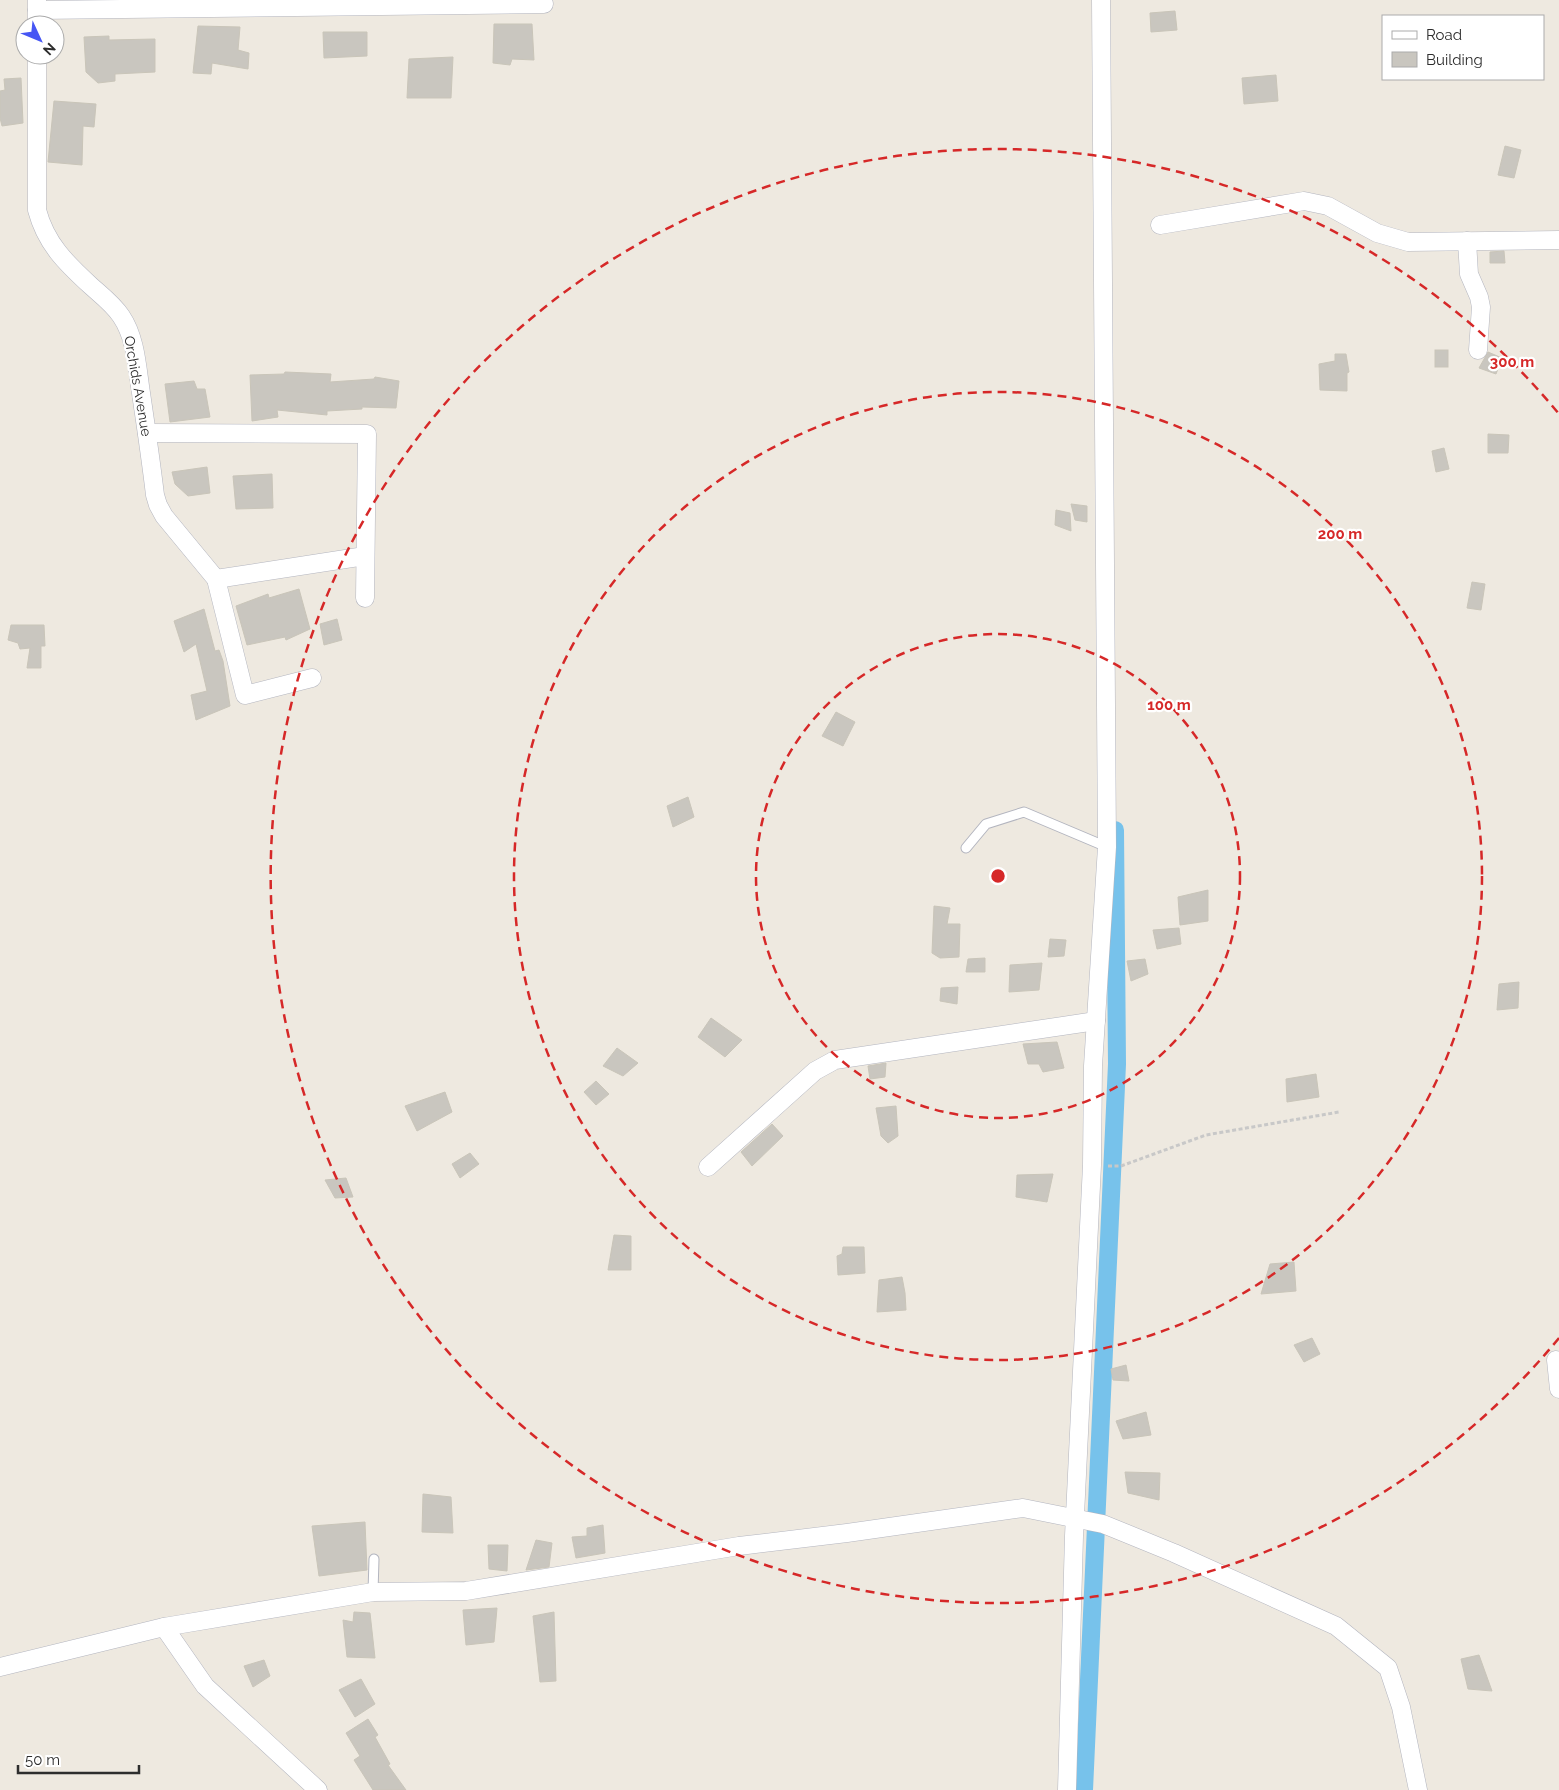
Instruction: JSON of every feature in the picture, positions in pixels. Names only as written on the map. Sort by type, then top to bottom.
[{"type":"street","points":[[1067,1790],[1092,1165],[1093,1066],[1107,847],[1100,0]]},
{"type":"street","points":[[37,12],[481,2],[544,4]]},
{"type":"street","name":"Orchids Avenue","points":[[37,65],[37,210],[41,226],[49,242],[60,256],[112,306],[129,331],[133,343],[158,505],[164,516],[216,578],[245,695],[312,678]]},
{"type":"street","points":[[1160,225],[1304,201],[1328,206],[1377,234],[1408,242],[1559,240]]},
{"type":"street","points":[[1467,241],[1469,274],[1480,297],[1478,350]]},
{"type":"street","points":[[147,433],[367,434],[365,598]]},
{"type":"street","points":[[216,578],[365,556]]},
{"type":"street","points":[[708,1167],[815,1071],[835,1060],[1096,1021]]},
{"type":"street","points":[[1556,1360],[1559,1389]]},
{"type":"street","points":[[0,1667],[164,1627],[373,1592],[466,1591],[739,1546],[847,1534],[1023,1508],[1103,1524],[1174,1553],[1336,1626],[1388,1668],[1401,1707],[1418,1790]]},
{"type":"street","points":[[164,1627],[205,1686],[318,1790]]},
{"type":"lane","points":[[966,848],[986,824],[1024,812],[1107,847]]},
{"type":"lane","points":[[373,1592],[374,1559]]},
{"type":"path","points":[[1121,1166],[1206,1135],[1339,1112]]},
{"type":"building","points":[[1175,11],[1177,30],[1151,32],[1150,13]]},
{"type":"building","points":[[494,24],[532,24],[534,60],[512,59],[510,65],[493,63]]},
{"type":"building","points":[[198,26],[240,27],[238,50],[249,53],[248,69],[212,63],[211,74],[193,73]]},
{"type":"building","points":[[323,32],[367,32],[367,56],[324,58]]},
{"type":"building","points":[[109,36],[109,40],[155,39],[155,72],[115,74],[115,81],[98,83],[86,72],[84,37]]},
{"type":"building","points":[[453,57],[451,98],[407,98],[409,59]]},
{"type":"building","points":[[1276,75],[1278,101],[1244,104],[1242,78]]},
{"type":"building","points":[[21,78],[23,123],[2,126],[0,118],[0,91],[5,90],[4,79]]},
{"type":"building","points":[[54,101],[96,104],[94,127],[83,126],[82,165],[48,162]]},
{"type":"building","points":[[1505,146],[1521,150],[1514,178],[1498,175]]},
{"type":"building","points":[[1504,251],[1505,263],[1490,263],[1490,252]]},
{"type":"building","points":[[1435,350],[1448,350],[1448,367],[1435,367]]},
{"type":"building","points":[[1488,352],[1502,358],[1496,374],[1479,368]]},
{"type":"building","points":[[1335,354],[1346,354],[1349,372],[1347,373],[1347,391],[1320,390],[1319,364],[1335,361]]},
{"type":"building","points":[[285,372],[331,374],[330,382],[374,379],[375,377],[399,381],[396,408],[362,407],[362,409],[327,411],[327,415],[277,410],[278,417],[252,421],[250,375],[284,374]]},
{"type":"building","points":[[194,381],[197,389],[205,389],[210,417],[170,422],[165,384]]},
{"type":"building","points":[[1488,434],[1509,435],[1508,453],[1488,453]]},
{"type":"building","points":[[1444,448],[1449,469],[1436,472],[1432,451]]},
{"type":"building","points":[[207,467],[210,493],[188,496],[175,484],[172,472]]},
{"type":"building","points":[[272,474],[273,508],[236,509],[233,476]]},
{"type":"building","points":[[1071,504],[1087,506],[1087,522],[1075,520]]},
{"type":"building","points":[[1056,510],[1070,513],[1071,531],[1055,525]]},
{"type":"building","points":[[1472,582],[1485,584],[1481,610],[1467,608]]},
{"type":"building","points":[[299,589],[310,629],[286,640],[285,637],[247,645],[236,606],[268,594],[269,598]]},
{"type":"building","points":[[204,609],[215,651],[219,650],[223,661],[230,706],[196,720],[191,695],[207,691],[196,644],[184,652],[174,621]]},
{"type":"building","points":[[337,619],[342,640],[324,645],[320,624]]},
{"type":"building","points":[[11,625],[44,625],[45,646],[41,646],[41,668],[27,668],[30,648],[20,649],[18,643],[8,640]]},
{"type":"building","points":[[836,712],[855,722],[843,746],[822,736]]},
{"type":"building","points":[[688,797],[694,817],[673,827],[667,806]]},
{"type":"building","points":[[1208,890],[1208,921],[1180,925],[1178,897]]},
{"type":"building","points":[[934,906],[950,908],[947,924],[960,924],[959,957],[940,958],[932,953]]},
{"type":"building","points":[[1179,928],[1181,944],[1157,949],[1153,930]]},
{"type":"building","points":[[1050,939],[1066,940],[1064,956],[1048,957]]},
{"type":"building","points":[[985,958],[985,972],[966,972],[968,959]]},
{"type":"building","points":[[1145,959],[1148,974],[1131,981],[1127,961]]},
{"type":"building","points":[[1042,963],[1039,990],[1009,992],[1010,965]]},
{"type":"building","points":[[1519,982],[1518,1008],[1497,1010],[1499,984]]},
{"type":"building","points":[[958,987],[957,1004],[940,1001],[941,988]]},
{"type":"building","points":[[711,1018],[742,1040],[725,1057],[698,1037]]},
{"type":"building","points":[[1057,1042],[1064,1068],[1043,1072],[1039,1064],[1028,1064],[1023,1044]]},
{"type":"building","points":[[617,1048],[638,1063],[623,1076],[603,1066]]},
{"type":"building","points":[[886,1063],[885,1077],[870,1079],[868,1066]]},
{"type":"building","points":[[1316,1074],[1319,1097],[1287,1102],[1286,1079]]},
{"type":"building","points":[[596,1081],[609,1094],[596,1105],[584,1092]]},
{"type":"building","points":[[445,1092],[452,1112],[417,1131],[405,1106]]},
{"type":"building","points":[[896,1106],[898,1136],[888,1143],[881,1136],[876,1108]]},
{"type":"building","points":[[772,1124],[783,1136],[752,1166],[741,1152]]},
{"type":"building","points":[[470,1153],[479,1164],[460,1178],[452,1164]]},
{"type":"building","points":[[1053,1174],[1047,1202],[1016,1197],[1017,1175]]},
{"type":"building","points":[[346,1178],[353,1197],[335,1198],[325,1180]]},
{"type":"building","points":[[614,1235],[631,1236],[631,1270],[608,1270]]},
{"type":"building","points":[[843,1247],[864,1247],[865,1273],[838,1275],[837,1256],[842,1254]]},
{"type":"building","points":[[1294,1262],[1296,1291],[1261,1294],[1270,1264]]},
{"type":"building","points":[[902,1277],[906,1310],[877,1312],[879,1280]]},
{"type":"building","points":[[1312,1338],[1320,1354],[1304,1362],[1294,1345]]},
{"type":"building","points":[[1126,1365],[1129,1381],[1113,1380],[1111,1369]]},
{"type":"building","points":[[1146,1412],[1151,1435],[1123,1439],[1116,1421]]},
{"type":"building","points":[[1125,1472],[1160,1473],[1159,1500],[1128,1493]]},
{"type":"building","points":[[423,1494],[451,1497],[453,1533],[422,1532]]},
{"type":"building","points":[[365,1522],[367,1570],[319,1576],[312,1526]]},
{"type":"building","points":[[603,1525],[605,1553],[576,1558],[572,1537],[587,1536],[587,1528]]},
{"type":"building","points":[[536,1540],[552,1543],[549,1567],[526,1570]]},
{"type":"building","points":[[488,1545],[508,1545],[507,1571],[489,1569]]},
{"type":"building","points":[[497,1608],[494,1642],[466,1645],[463,1610]]},
{"type":"building","points":[[354,1612],[370,1613],[375,1658],[347,1657],[343,1620],[353,1622]]},
{"type":"building","points":[[554,1612],[556,1681],[540,1682],[533,1616]]},
{"type":"building","points":[[1479,1655],[1492,1691],[1468,1689],[1461,1659]]},
{"type":"building","points":[[264,1660],[270,1676],[253,1687],[244,1666]]},
{"type":"building","points":[[361,1679],[375,1704],[355,1717],[339,1690]]},
{"type":"building","points":[[368,1719],[378,1735],[375,1737],[390,1764],[388,1765],[406,1790],[373,1790],[354,1760],[360,1756],[346,1733]]},
{"type":"waterway","points":[[1084,1790],[1117,1064],[1115,830]]}]
